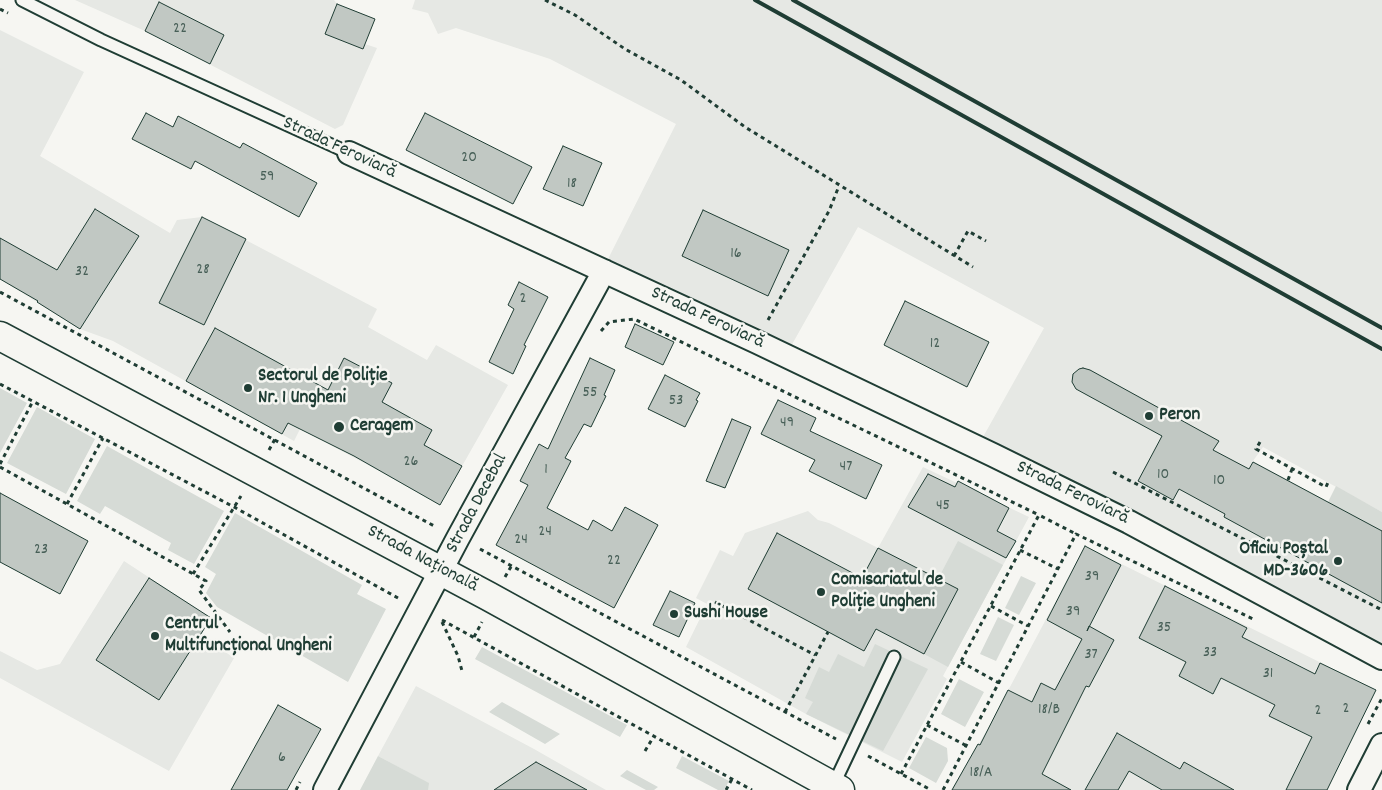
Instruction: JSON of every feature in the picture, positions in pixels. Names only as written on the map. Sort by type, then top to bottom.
[{"type":"street","name":"Strada Feroviară","points":[[349,153],[757,342],[1129,522],[1382,658]]},
{"type":"street","name":"Strada Decebal","points":[[325,790],[431,614],[430,565],[604,271]]},
{"type":"street","name":"Strada Națională","points":[[0,336],[430,565],[837,788]]},
{"type":"street","points":[[1359,790],[1382,745]]},
{"type":"lane","name":"Strada Feroviară","points":[[22,0],[101,40],[349,153]]},
{"type":"lane","points":[[837,788],[894,657]]},
{"type":"path","points":[[545,0],[575,14],[625,49],[681,80],[745,127],[973,267]]},
{"type":"path","points":[[0,9],[9,13]]},
{"type":"path","points":[[757,342],[829,211],[839,186]]},
{"type":"path","points":[[954,256],[968,231],[986,241]]},
{"type":"path","points":[[596,336],[609,322],[634,319],[1257,621]]},
{"type":"path","points":[[0,384],[234,507],[752,790]]},
{"type":"path","points":[[33,401],[0,465],[66,504],[206,581],[199,590],[230,632]]},
{"type":"path","points":[[66,504],[103,438]]},
{"type":"path","points":[[193,574],[257,472],[275,439]]},
{"type":"path","points":[[1260,442],[1256,449],[1292,469],[1326,487],[1329,480]]},
{"type":"path","points":[[1288,480],[1292,469]]},
{"type":"path","points":[[1113,472],[1382,610]]},
{"type":"path","points":[[901,774],[1039,515]]},
{"type":"path","points":[[394,606],[399,598],[430,565],[441,519]]},
{"type":"path","points":[[943,790],[1076,534]]},
{"type":"path","points":[[480,549],[484,540]]},
{"type":"path","points":[[1020,550],[1058,569]]},
{"type":"path","points":[[716,602],[815,655]]},
{"type":"path","points":[[991,606],[1028,626]]},
{"type":"path","points":[[431,614],[458,656],[462,671]]},
{"type":"path","points":[[786,712],[828,632]]},
{"type":"path","points":[[961,662],[998,682]]},
{"type":"path","points":[[927,725],[966,745]]},
{"type":"path","points":[[645,751],[654,736]]},
{"type":"path","points":[[726,790],[732,779]]},
{"type":"path","points":[[296,790],[300,782]]},
{"type":"shaded area","points":[[75,0],[334,0],[337,4],[375,19],[365,44],[377,48],[343,125],[335,129],[145,31]]},
{"type":"shaded area","points":[[415,0],[1382,0],[1382,512],[1263,447],[1253,461],[1382,531],[1382,644],[983,437],[1044,328],[858,227],[790,348],[608,259],[676,124],[550,59],[456,28],[438,34],[428,13],[412,9]]},
{"type":"shaded area","points":[[0,30],[84,72],[40,156],[170,233],[177,220],[202,217],[377,309],[368,327],[427,360],[436,345],[508,385],[440,505],[300,429],[294,441],[113,341],[80,329],[0,279]]},
{"type":"shaded area","points":[[0,388],[27,403],[0,453]]},
{"type":"shaded area","points":[[37,407],[95,439],[66,494],[7,463]]},
{"type":"shaded area","points":[[107,446],[224,511],[194,564],[168,550],[171,543],[105,506],[100,514],[77,501]]},
{"type":"shaded area","name":"Comisariatul de Poliție Ungheni","points":[[923,467],[1029,517],[943,676],[947,679],[902,762],[806,714],[686,647],[707,604],[696,598],[720,550],[733,556],[745,533],[808,511],[818,520],[829,523],[878,548]]},
{"type":"shaded area","points":[[1336,486],[1382,512],[1382,531],[1328,502]]},
{"type":"shaded area","points":[[235,513],[362,585],[357,594],[386,609],[348,682],[217,607],[206,593],[216,574],[205,567]]},
{"type":"shaded area","points":[[958,541],[1003,565],[948,667],[924,654],[958,590],[938,579]]},
{"type":"shaded area","points":[[1085,546],[1376,690],[1327,790],[951,790],[986,732]]},
{"type":"shaded area","name":"Centrul Multifuncțional Ungheni","points":[[124,561],[211,618],[201,635],[234,658],[169,771],[0,678],[0,651],[37,670],[60,664]]},
{"type":"shaded area","points":[[1021,576],[1036,583],[1019,615],[1005,608]]},
{"type":"shaded area","points":[[998,617],[1014,625],[996,661],[980,654]]},
{"type":"shaded area","points":[[875,644],[928,669],[883,751],[806,714],[813,702],[805,698],[819,667],[829,672],[838,654],[864,667]]},
{"type":"shaded area","points":[[482,647],[627,725],[620,737],[475,659]]},
{"type":"shaded area","points":[[959,679],[984,692],[965,727],[941,714]]},
{"type":"shaded area","points":[[416,686],[606,790],[428,790],[428,783],[378,756]]},
{"type":"shaded area","points":[[502,702],[560,734],[545,744],[489,712]]},
{"type":"shaded area","points":[[926,737],[947,748],[948,761],[936,783],[909,768]]},
{"type":"shaded area","points":[[378,756],[429,783],[428,790],[360,790]]},
{"type":"shaded area","points":[[682,756],[729,781],[724,790],[718,790],[676,768]]},
{"type":"shaded area","points":[[627,770],[658,787],[654,790],[646,790],[620,776]]},
{"type":"building","points":[[159,2],[224,35],[210,64],[145,31]]},
{"type":"building","points":[[337,4],[375,19],[363,49],[325,34]]},
{"type":"building","points":[[146,113],[173,127],[178,116],[240,148],[243,143],[317,183],[299,217],[195,161],[191,169],[132,139]]},
{"type":"building","points":[[425,113],[532,167],[513,204],[406,150]]},
{"type":"building","points":[[563,146],[602,163],[583,206],[543,189]]},
{"type":"building","points":[[95,209],[139,236],[80,329],[0,279],[0,238],[57,270]]},
{"type":"building","points":[[703,210],[789,250],[768,296],[682,256]]},
{"type":"building","points":[[202,217],[246,239],[204,325],[159,303]]},
{"type":"building","points":[[519,282],[548,297],[524,345],[526,346],[513,374],[489,362],[514,309],[508,305]]},
{"type":"building","points":[[905,301],[989,342],[967,387],[884,345]]},
{"type":"building","points":[[635,324],[674,342],[663,365],[625,347]]},
{"type":"building","points":[[215,328],[328,390],[344,358],[392,383],[382,402],[432,430],[424,445],[462,466],[440,505],[354,456],[288,423],[282,434],[186,381]]},
{"type":"building","points":[[590,358],[615,370],[604,395],[606,396],[591,427],[584,424],[565,458],[571,461],[547,508],[588,530],[593,520],[612,531],[625,507],[658,525],[614,608],[496,545],[528,485],[520,481],[539,444],[548,449]]},
{"type":"building","points":[[1083,368],[1090,370],[1219,441],[1213,450],[1249,469],[1253,462],[1382,531],[1382,603],[1224,517],[1225,514],[1179,489],[1173,500],[1138,481],[1162,436],[1076,389],[1072,382],[1073,374]]},
{"type":"building","points":[[665,375],[700,393],[685,427],[648,409]]},
{"type":"building","points":[[778,400],[816,418],[810,431],[882,465],[866,499],[809,471],[815,460],[761,434]]},
{"type":"building","points":[[732,419],[751,427],[725,488],[706,481]]},
{"type":"building","points":[[928,474],[955,487],[958,481],[1009,508],[997,531],[1016,541],[1006,558],[908,507]]},
{"type":"building","points":[[0,493],[88,541],[60,594],[0,562]]},
{"type":"building","points":[[777,533],[862,578],[878,548],[958,589],[924,654],[876,629],[864,651],[748,589]]},
{"type":"building","points":[[1085,546],[1121,565],[1089,626],[1114,640],[1089,687],[1086,686],[1042,774],[1071,790],[952,790],[978,744],[980,745],[1008,690],[1032,702],[1041,683],[1055,690],[1082,639],[1047,620]]},
{"type":"building","points":[[149,578],[211,618],[159,700],[96,660]]},
{"type":"building","points":[[1165,586],[1247,628],[1242,637],[1315,674],[1320,663],[1376,690],[1327,790],[1286,790],[1312,737],[1269,716],[1275,705],[1221,678],[1213,694],[1179,676],[1186,662],[1139,638]]},
{"type":"building","name":"Sushi House","points":[[670,591],[695,603],[679,637],[653,625]]},
{"type":"building","points":[[278,705],[321,729],[287,790],[231,790]]},
{"type":"building","points":[[1117,733],[1180,769],[1184,762],[1234,790],[1162,790],[1129,771],[1118,790],[1085,790]]},
{"type":"building","points":[[536,762],[587,790],[494,790]]},
{"type":"railway","points":[[755,0],[1382,349]]},
{"type":"railway","points":[[793,0],[1382,328]]},
{"type":"place","name":"Sectorul de Poliție Nr. 1 Ungheni","points":[[248,388]]},
{"type":"place","name":"Peron","points":[[1149,416]]},
{"type":"place","name":"Ceragem","points":[[339,427]]},
{"type":"place","name":"Oficiu Poștal MD-3606","points":[[1338,561]]},
{"type":"place","name":"Comisariatul de Poliție Ungheni","points":[[821,592]]},
{"type":"place","name":"Sushi House","points":[[674,614]]},
{"type":"place","name":"Centrul Multifuncțional Ungheni","points":[[155,636]]}]
